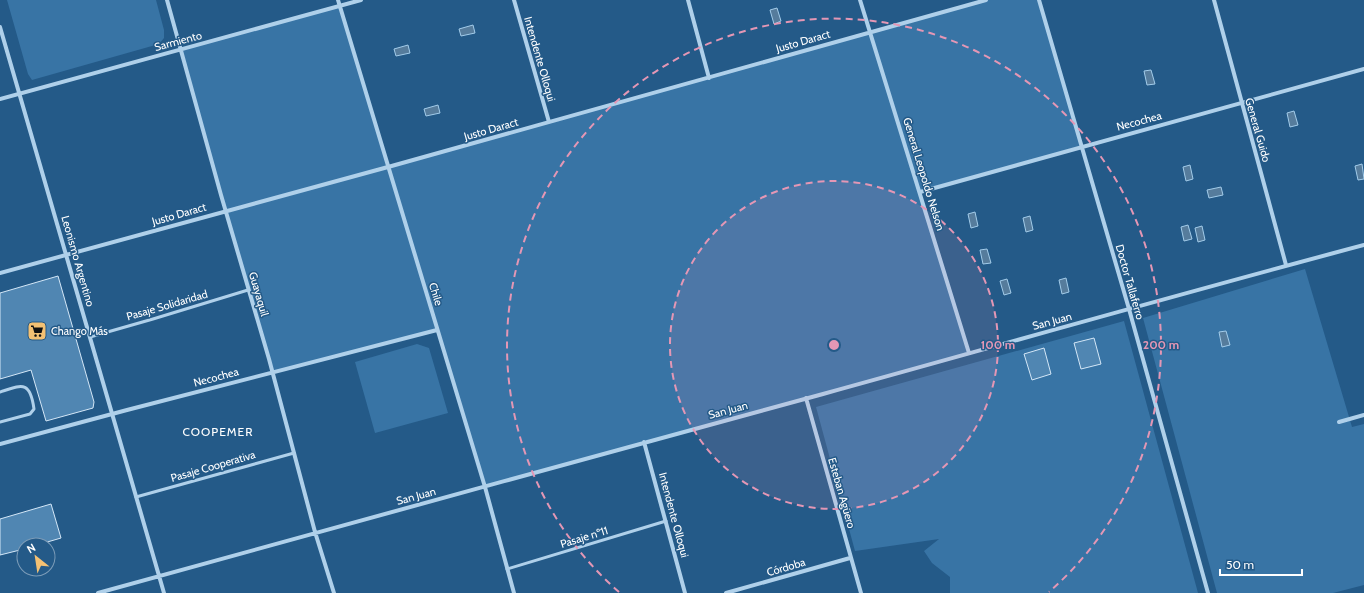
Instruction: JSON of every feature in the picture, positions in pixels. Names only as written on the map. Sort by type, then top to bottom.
[{"type":"street","name":"Guayaquil","points":[[167,0],[272,372],[315,532],[334,593]]},
{"type":"street","name":"Chile","points":[[338,0],[485,487],[514,593]]},
{"type":"street","name":"Sarmiento","points":[[0,99],[361,0]]},
{"type":"street","name":"Intendente Olloqui","points":[[514,0],[549,122]]},
{"type":"street","points":[[688,0],[709,78]]},
{"type":"street","name":"General Leopoldo Nelson","points":[[860,0],[920,192],[968,353]]},
{"type":"street","name":"Justo Daract","points":[[0,273],[226,210],[388,167],[986,0]]},
{"type":"street","name":"Doctor Tallaferro","points":[[1039,0],[1129,309],[1208,593]]},
{"type":"street","name":"General Guido","points":[[1214,0],[1286,265]]},
{"type":"street","name":"Leonismo Argentino","points":[[0,27],[164,593]]},
{"type":"street","name":"Necochea","points":[[920,192],[1364,69]]},
{"type":"street","name":"San Juan","points":[[98,593],[1286,265],[1364,245]]},
{"type":"street","name":"Necochea","points":[[0,444],[437,330]]},
{"type":"street","name":"Esteban Agüero","points":[[806,398],[861,593]]},
{"type":"street","points":[[1339,422],[1364,415]]},
{"type":"street","name":"Intendente Olloqui","points":[[644,442],[685,593]]},
{"type":"street","name":"Córdoba","points":[[726,593],[850,558]]},
{"type":"lane","name":"Pasaje Solidaridad","points":[[90,337],[248,290]]},
{"type":"lane","points":[[0,392],[21,386],[25,387],[29,391],[34,409],[30,414],[0,422]]},
{"type":"lane","name":"Pasaje Cooperativa","points":[[136,497],[294,453]]},
{"type":"lane","name":"Pasaje nº11","points":[[507,569],[666,521]]},
{"type":"shaded area","points":[[7,0],[156,0],[164,30],[164,38],[159,44],[32,80],[28,74]]},
{"type":"shaded area","points":[[986,0],[1039,0],[1081,147],[920,192],[969,353],[485,487],[437,330],[272,372],[180,49],[340,6],[388,167]]},
{"type":"shaded area","points":[[777,8],[781,21],[774,24],[770,10]]},
{"type":"shaded area","points":[[473,25],[475,33],[461,36],[459,29]]},
{"type":"shaded area","points":[[408,45],[410,53],[396,56],[394,49]]},
{"type":"shaded area","points":[[1151,70],[1155,84],[1147,85],[1144,71]]},
{"type":"shaded area","points":[[438,105],[440,113],[426,116],[424,109]]},
{"type":"shaded area","points":[[1294,111],[1298,125],[1290,127],[1287,113]]},
{"type":"shaded area","points":[[1362,164],[1364,179],[1358,180],[1355,166]]},
{"type":"shaded area","points":[[1190,165],[1193,179],[1186,181],[1183,167]]},
{"type":"shaded area","points":[[1221,187],[1223,195],[1209,198],[1207,190]]},
{"type":"shaded area","points":[[975,212],[978,226],[971,228],[968,214]]},
{"type":"shaded area","points":[[1030,216],[1033,230],[1026,232],[1023,218]]},
{"type":"shaded area","points":[[1188,225],[1192,239],[1184,241],[1181,227]]},
{"type":"shaded area","points":[[1202,226],[1205,240],[1198,242],[1195,228]]},
{"type":"shaded area","points":[[987,249],[991,263],[983,264],[980,250]]},
{"type":"shaded area","points":[[1305,269],[1352,427],[1364,424],[1364,585],[1333,593],[1217,593],[1143,318]]},
{"type":"shaded area","points":[[1066,278],[1069,292],[1062,294],[1059,280]]},
{"type":"shaded area","points":[[1007,279],[1011,293],[1004,295],[1000,281]]},
{"type":"shaded area","points":[[1124,321],[1198,593],[950,593],[950,577],[932,563],[924,551],[939,539],[855,551],[816,407]]},
{"type":"shaded area","points":[[1226,331],[1230,345],[1222,347],[1219,332]]},
{"type":"shaded area","points":[[417,344],[429,348],[448,413],[375,433],[355,362]]},
{"type":"building","name":"Chango Más","points":[[58,276],[94,402],[93,408],[46,421],[31,370],[0,379],[0,293]]},
{"type":"building","points":[[1094,338],[1101,364],[1081,369],[1074,343]]},
{"type":"building","points":[[1044,348],[1051,374],[1032,380],[1024,354]]},
{"type":"building","points":[[51,504],[61,538],[56,539],[56,537],[16,537],[16,551],[0,555],[0,519]]},
{"type":"place","name":"Chango Más","points":[[37,331]]},
{"type":"district","name":"COOPEMER","points":[[218,431]]}]
